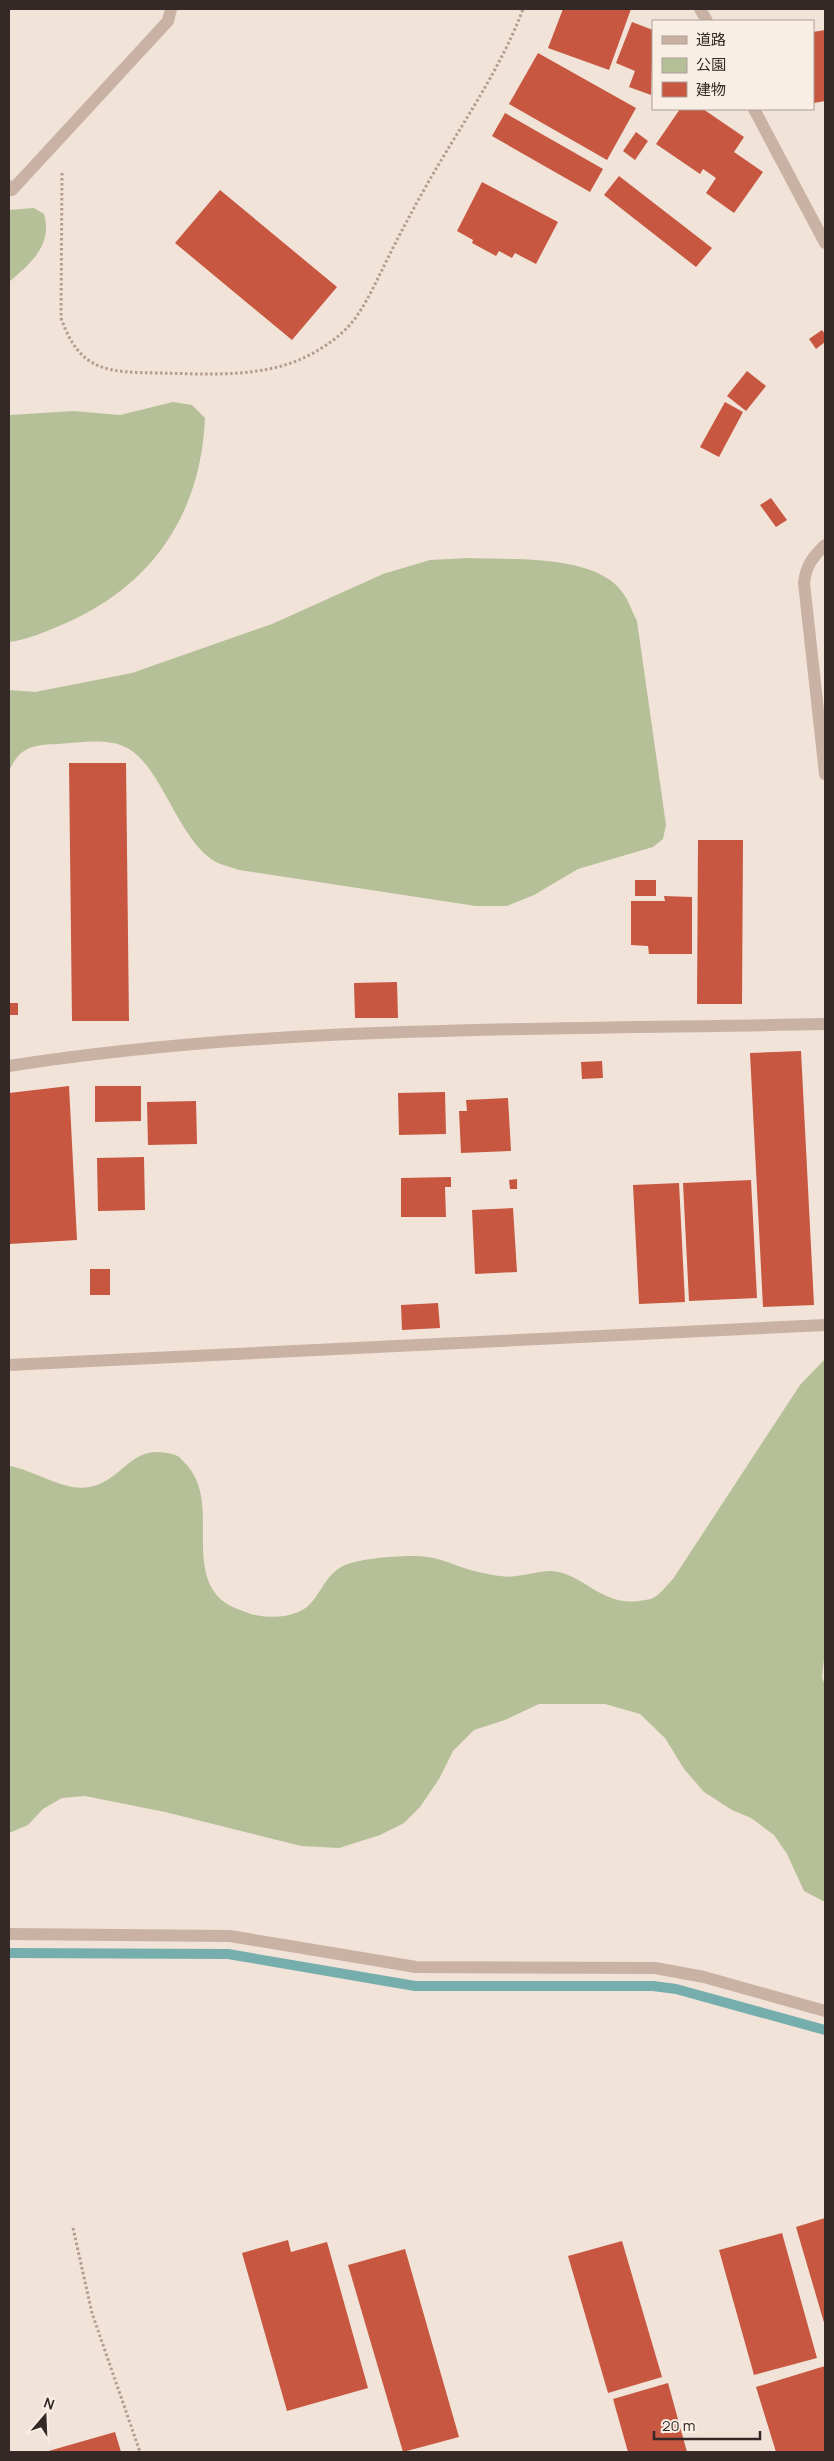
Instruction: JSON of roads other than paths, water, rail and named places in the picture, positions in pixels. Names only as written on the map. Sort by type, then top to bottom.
[{"type":"street","points":[[9,186],[12,190],[168,21],[171,9]]},
{"type":"street","points":[[700,9],[706,20]]},
{"type":"street","points":[[755,110],[825,243]]},
{"type":"street","points":[[825,545],[805,568],[804,583],[825,774]]},
{"type":"street","points":[[9,1066],[106,1053],[282,1037],[370,1033],[825,1024]]},
{"type":"street","points":[[9,1365],[825,1326]]},
{"type":"street","points":[[9,1934],[230,1936],[416,1967],[655,1968],[704,1977],[825,2011]]},
{"type":"waterway","points":[[9,1953],[228,1954],[415,1986],[653,1986],[676,1989],[825,2030]]}]
